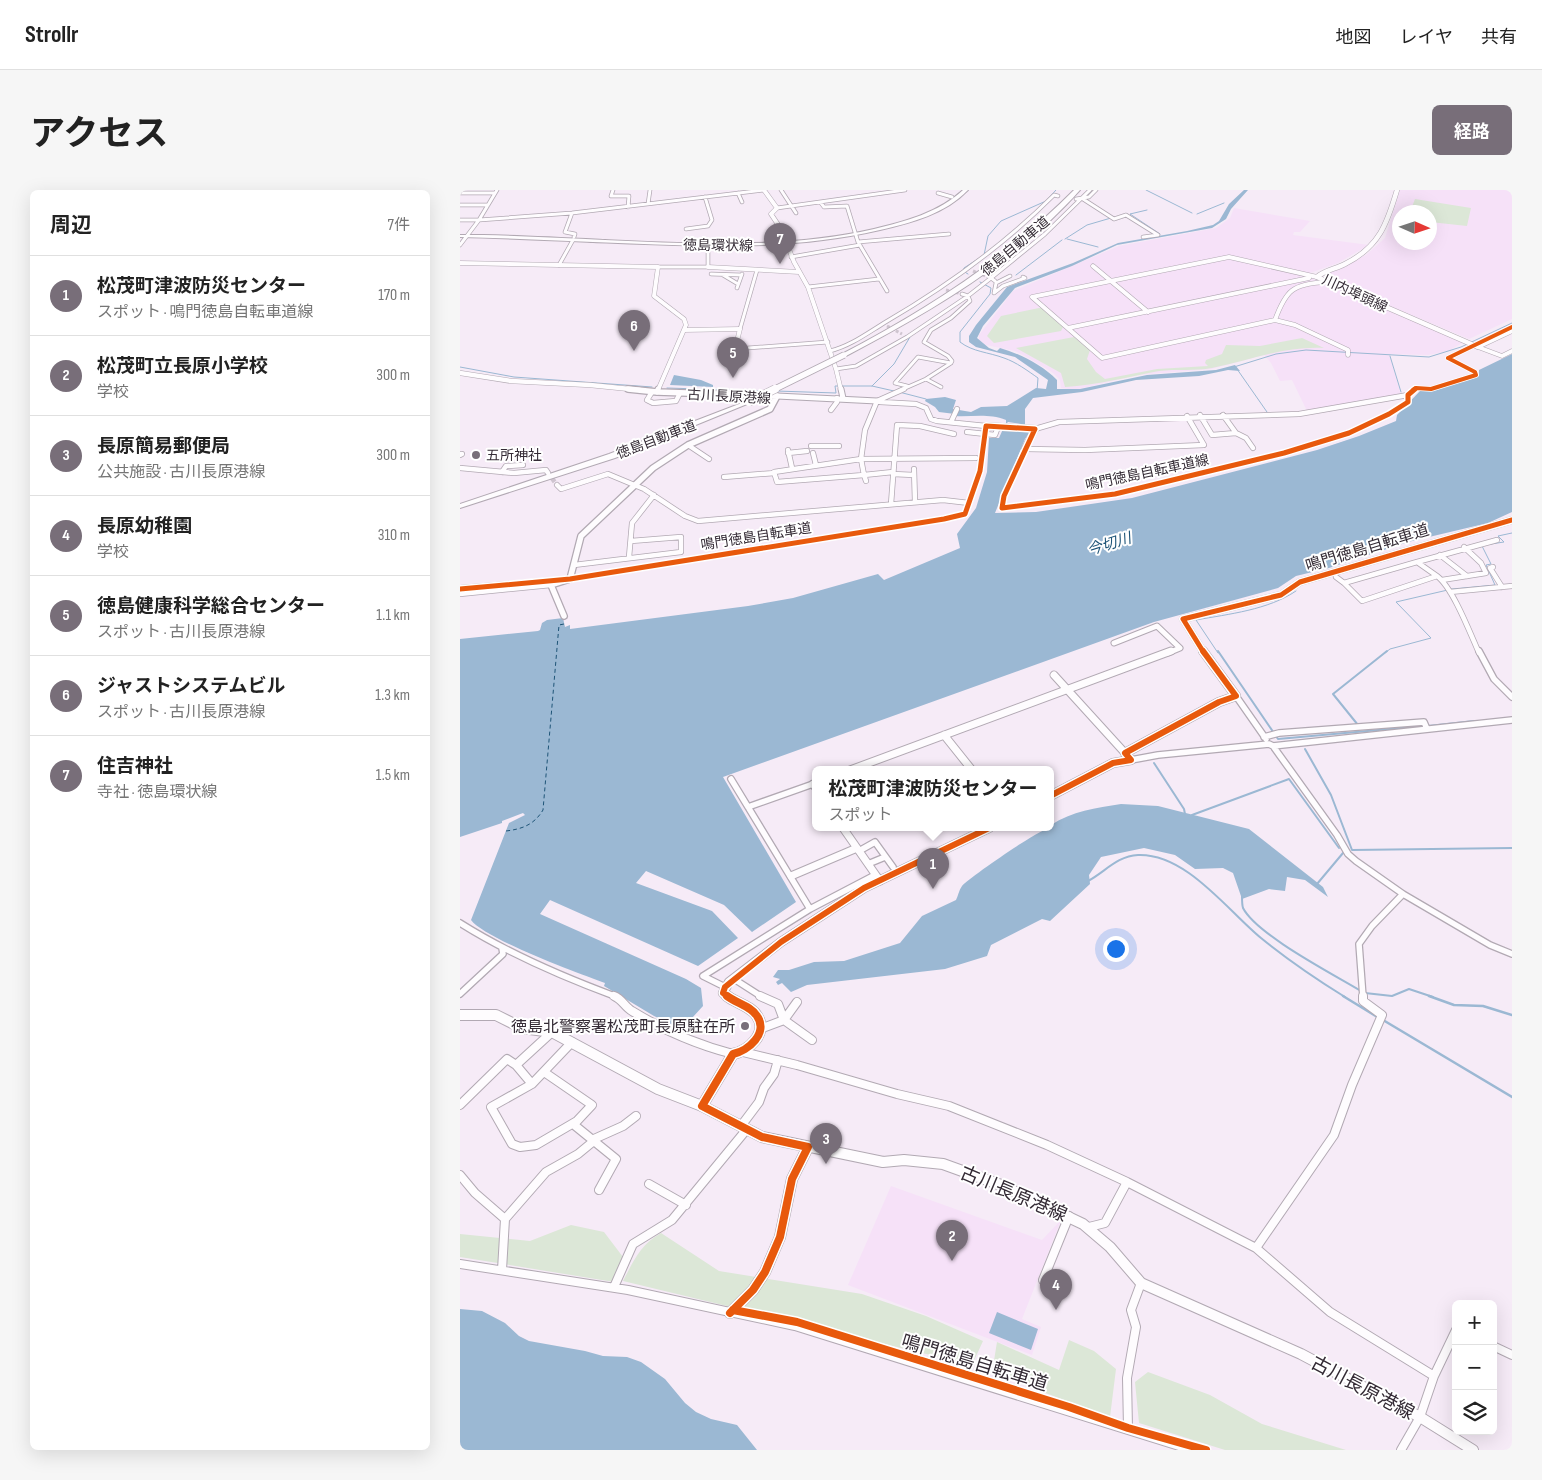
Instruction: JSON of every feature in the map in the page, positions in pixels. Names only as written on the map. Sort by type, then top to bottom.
[{"type":"highway","name":"徳島自動車道","points":[[844,355],[930,304],[986,265],[1035,225],[1070,190]]},
{"type":"highway","name":"徳島自動車道","points":[[460,506],[612,456],[749,402],[844,355],[913,318],[973,280],[1041,226],[1077,190]]},
{"type":"main road","name":"徳島環状線","points":[[855,234],[912,218],[952,197],[960,190]]},
{"type":"main road","name":"徳島環状線","points":[[574,238],[704,245],[786,243],[855,234],[899,224],[930,214],[966,190]]},
{"type":"main road","name":"川内埠頭線","points":[[1317,277],[1356,258],[1374,244],[1384,231],[1397,190]]},
{"type":"main road","name":"徳島環状線","points":[[460,235],[786,243]]},
{"type":"main road","name":"川内埠頭線","points":[[1317,277],[1478,346]]},
{"type":"main road","name":"古川長原港線","points":[[460,374],[511,381],[590,385],[655,392],[777,396],[770,409],[688,445],[653,468],[581,536],[570,579]]},
{"type":"main road","points":[[986,426],[1035,429],[1025,449]]},
{"type":"main road","name":"鳴門徳島自転車道","points":[[1236,696],[1197,643],[1183,619],[1265,600],[1281,595],[1300,582],[1512,520]]},
{"type":"main road","points":[[564,616],[551,585],[570,579]]},
{"type":"main road","points":[[460,588],[519,585],[570,579]]},
{"type":"main road","points":[[1131,760],[1125,753],[1218,702],[1236,696]]},
{"type":"main road","points":[[1054,794],[1113,763],[1131,760]]},
{"type":"main road","points":[[702,1106],[733,1054],[743,1052],[754,1041],[760,1029],[760,1022],[754,1012],[730,1000],[723,993],[725,987],[781,942],[877,878],[982,831]]},
{"type":"main road","name":"古川長原港線","points":[[460,1015],[496,1015],[522,1028],[552,1032],[658,1089],[702,1106],[762,1137],[882,1162],[900,1159],[921,1160],[970,1170],[1089,1227],[1134,1273],[1141,1283],[1301,1354],[1420,1417],[1473,1450]]},
{"type":"main road","points":[[730,1313],[753,1290],[765,1272],[780,1237],[792,1179],[808,1147]]},
{"type":"street","points":[[469,193],[472,190]]},
{"type":"street","points":[[613,190],[612,196],[629,196],[628,207]]},
{"type":"street","points":[[648,204],[650,190]]},
{"type":"street","points":[[460,220],[572,213],[764,190],[777,208]]},
{"type":"street","points":[[781,190],[796,213]]},
{"type":"street","points":[[831,410],[840,398],[840,386],[828,342],[808,287],[791,257],[781,229],[771,214],[777,208],[905,190]]},
{"type":"street","points":[[830,351],[845,346],[886,325],[968,271],[1022,229],[1059,190]]},
{"type":"street","points":[[836,369],[856,366],[907,337],[968,296],[1045,234],[1090,190]]},
{"type":"street","points":[[1082,199],[1094,194],[1096,190]]},
{"type":"street","points":[[460,194],[495,192]]},
{"type":"street","points":[[460,245],[479,220],[495,192]]},
{"type":"street","points":[[738,193],[742,202]]},
{"type":"street","points":[[938,193],[952,197]]},
{"type":"street","points":[[686,229],[708,226],[712,220],[704,197]]},
{"type":"street","points":[[1076,198],[1082,199],[1114,218],[1126,215],[1158,235],[1143,237]]},
{"type":"street","points":[[461,205],[465,200]]},
{"type":"street","points":[[474,205],[478,200]]},
{"type":"street","points":[[821,203],[824,207],[847,206],[859,244],[887,291]]},
{"type":"street","points":[[461,205],[488,205]]},
{"type":"street","points":[[559,266],[575,234],[565,232],[572,213]]},
{"type":"street","points":[[1039,233],[1045,234]]},
{"type":"street","points":[[791,257],[859,244],[949,234]]},
{"type":"street","points":[[704,245],[708,251],[708,268]]},
{"type":"street","points":[[1317,277],[1229,257],[1032,297],[1102,358],[1275,320],[1287,322],[1348,353]]},
{"type":"street","points":[[460,263],[708,268],[799,272]]},
{"type":"street","points":[[1093,266],[1148,312]]},
{"type":"street","points":[[658,267],[654,296],[686,322],[655,392],[648,400],[653,403],[676,401],[680,393]]},
{"type":"street","points":[[722,275],[738,286],[743,269]]},
{"type":"street","points":[[757,270],[736,349],[828,342]]},
{"type":"street","points":[[711,274],[741,275]]},
{"type":"street","points":[[989,278],[995,281],[1010,276]]},
{"type":"street","points":[[995,281],[993,284],[994,293],[1003,286],[1025,278],[1023,277]]},
{"type":"street","points":[[1068,328],[1210,300],[1281,282],[1317,277]]},
{"type":"street","points":[[808,287],[879,279]]},
{"type":"street","points":[[1275,320],[1284,298],[1292,287],[1306,283],[1325,282]]},
{"type":"street","points":[[941,289],[946,290]]},
{"type":"street","points":[[962,294],[968,296]]},
{"type":"street","points":[[951,363],[952,361],[948,356],[926,345],[924,342],[925,338],[935,326],[951,318],[970,302],[968,296]]},
{"type":"street","points":[[684,330],[740,329]]},
{"type":"street","points":[[1478,346],[1512,330]]},
{"type":"street","points":[[902,334],[907,337]]},
{"type":"street","points":[[1478,346],[1502,356],[1512,351]]},
{"type":"street","points":[[907,386],[895,383],[918,357],[951,363]]},
{"type":"street","points":[[866,481],[860,459],[865,430],[878,402],[907,386],[926,379],[951,363]]},
{"type":"street","points":[[926,379],[941,387]]},
{"type":"street","points":[[1035,429],[1059,422],[1223,414],[1300,414],[1408,394]]},
{"type":"street","points":[[777,396],[840,398],[916,404],[926,408],[931,419],[986,426]]},
{"type":"street","points":[[938,429],[949,422],[956,409]]},
{"type":"street","points":[[1223,414],[1236,433],[1246,438],[1253,448]]},
{"type":"street","points":[[1200,415],[1212,435],[1236,433]]},
{"type":"street","points":[[1025,449],[1085,450],[1204,445],[1187,416]]},
{"type":"street","points":[[891,504],[897,425],[938,429],[954,434]]},
{"type":"street","points":[[967,432],[995,435],[998,428]]},
{"type":"street","points":[[688,445],[709,459]]},
{"type":"street","points":[[811,446],[839,446]]},
{"type":"street","points":[[792,468],[788,452],[807,451]]},
{"type":"street","points":[[813,453],[816,465]]},
{"type":"street","points":[[724,477],[775,473],[792,468],[860,459],[976,458]]},
{"type":"street","points":[[502,472],[506,466],[523,466]]},
{"type":"street","points":[[460,468],[531,473],[546,470],[548,473]]},
{"type":"street","points":[[775,473],[777,482],[914,472],[915,502]]},
{"type":"street","points":[[557,485],[561,489],[608,474],[654,495],[685,516],[698,521],[943,500],[969,503]]},
{"type":"street","points":[[629,557],[632,523],[654,495]]},
{"type":"street","points":[[574,565],[681,552],[680,537],[631,541]]},
{"type":"street","points":[[1344,583],[1464,547],[1497,540]]},
{"type":"street","points":[[1442,580],[1486,573],[1481,563],[1464,547]]},
{"type":"street","points":[[1440,555],[1467,576]]},
{"type":"street","points":[[1417,562],[1442,580],[1450,592],[1494,679],[1512,698]]},
{"type":"street","points":[[1494,567],[1490,568],[1502,587]]},
{"type":"street","points":[[1362,601],[1437,576]]},
{"type":"street","points":[[1336,577],[1366,605]]},
{"type":"street","points":[[460,594],[551,585]]},
{"type":"street","points":[[1450,592],[1512,586]]},
{"type":"street","points":[[861,766],[1180,648],[1157,626],[1114,643]]},
{"type":"street","points":[[1054,675],[1125,753]]},
{"type":"street","points":[[1236,696],[1337,835],[1348,854],[1403,894],[1490,945],[1512,954]]},
{"type":"street","points":[[1131,760],[1158,755],[1512,720]]},
{"type":"street","points":[[1264,737],[1279,734],[1424,722],[1427,729]]},
{"type":"street","points":[[944,735],[969,766]]},
{"type":"street","points":[[731,779],[810,909]]},
{"type":"street","points":[[748,807],[812,786]]},
{"type":"street","points":[[725,987],[702,976],[810,909],[877,878],[845,831]]},
{"type":"street","points":[[791,876],[875,842],[893,867]]},
{"type":"street","points":[[868,864],[885,857]]},
{"type":"street","points":[[1256,1248],[1334,1135],[1355,1077],[1382,1015],[1363,1001],[1359,944],[1372,926],[1403,894]]},
{"type":"street","points":[[460,923],[502,948],[567,978],[620,998],[630,1010],[688,1039],[705,1047],[733,1054]]},
{"type":"street","points":[[460,994],[503,954],[502,948]]},
{"type":"street","points":[[734,979],[766,1000],[778,1004],[784,1020],[812,1040]]},
{"type":"street","points":[[760,1029],[784,1020],[797,1002]]},
{"type":"street","points":[[516,1065],[552,1032]]},
{"type":"street","points":[[544,1072],[592,1105],[573,1124],[536,1145],[520,1147],[512,1144],[491,1107],[532,1084],[572,1042]]},
{"type":"street","points":[[743,1052],[897,1094],[949,1106],[1047,1145],[1127,1182],[1256,1248],[1330,1312],[1434,1376]]},
{"type":"street","points":[[460,1105],[507,1059],[516,1065],[532,1084]]},
{"type":"street","points":[[614,1287],[633,1244],[672,1220],[686,1205],[744,1128],[759,1102],[764,1088],[774,1074],[778,1060]]},
{"type":"street","points":[[502,1270],[505,1219],[546,1172],[578,1154],[595,1140],[623,1126],[636,1116]]},
{"type":"street","points":[[573,1124],[616,1159],[599,1190]]},
{"type":"street","points":[[460,1175],[466,1185],[481,1196],[505,1219]]},
{"type":"street","points":[[1089,1227],[1105,1223],[1127,1182]]},
{"type":"street","points":[[649,1184],[686,1205]]},
{"type":"street","points":[[1043,1280],[1069,1216]]},
{"type":"street","points":[[460,1264],[614,1287],[795,1326],[1192,1450]]},
{"type":"street","points":[[1128,1428],[1127,1378],[1136,1327],[1131,1310],[1141,1283]]},
{"type":"street","points":[[1400,1450],[1420,1417],[1434,1376],[1452,1338]]},
{"type":"street","points":[[1497,1348],[1512,1355]]},
{"type":"shaded area","points":[[1400,190],[1512,190],[1512,319],[1469,339],[1326,279],[1326,274],[1366,255],[1385,238],[1392,216],[1392,250],[1437,250],[1437,205],[1395,205]]},
{"type":"shaded area","points":[[1234,208],[1310,221],[1300,232],[1294,232],[1293,235],[1369,245],[1338,263],[1310,273],[1308,277],[1464,342],[1448,351],[1428,355],[1389,354],[1401,395],[1307,411],[1292,380],[1280,381],[1271,363],[1264,355],[1211,369],[1138,375],[1079,389],[1068,389],[1061,388],[1060,380],[1053,373],[1030,359],[1015,351],[986,345],[979,340],[979,335],[1013,291],[1119,246],[1216,228],[1230,218]]},
{"type":"shaded area","points":[[891,1186],[1042,1240],[1061,1220],[1022,1319],[1041,1327],[1032,1355],[848,1285]]},
{"type":"green space","points":[[1415,199],[1471,208],[1467,226],[1437,223],[1437,205],[1413,205]]},
{"type":"green space","points":[[1043,308],[1063,327],[1061,331],[994,343],[987,336],[1001,316]]},
{"type":"green space","points":[[1074,337],[1090,350],[1087,359],[1096,372],[1105,379],[1157,369],[1208,366],[1205,363],[1206,360],[1222,354],[1226,345],[1260,346],[1302,338],[1324,348],[1281,351],[1212,368],[1159,371],[1101,383],[1065,387],[1061,373],[1016,348]]},
{"type":"green space","points":[[571,1225],[604,1232],[623,1257],[614,1282],[460,1257],[460,1234],[530,1241]]},
{"type":"green space","points":[[661,1233],[719,1271],[862,1294],[926,1316],[983,1341],[972,1365],[623,1281],[643,1248]]},
{"type":"green space","points":[[1069,1340],[1094,1351],[1116,1369],[1110,1417],[992,1373],[997,1342],[1059,1370]]},
{"type":"green space","points":[[1148,1372],[1210,1395],[1262,1424],[1346,1450],[1225,1450],[1139,1423],[1135,1382]]},
{"type":"water","points":[[1244,190],[1248,190],[1231,209],[1226,219],[1212,228],[1117,245],[1072,266],[1015,288],[983,326],[977,338],[989,348],[997,351],[1000,348],[1008,350],[1038,365],[1057,380],[1057,389],[1080,389],[1147,375],[1216,370],[1235,365],[1240,371],[1228,370],[1199,376],[1136,380],[1082,392],[1033,398],[1025,409],[1025,428],[1021,427],[1021,424],[1008,422],[1006,424],[1006,420],[999,418],[955,416],[955,414],[939,412],[925,401],[926,399],[945,397],[956,400],[953,409],[971,412],[981,407],[1007,406],[1036,388],[1046,389],[1048,380],[1015,357],[976,347],[969,342],[969,336],[976,325],[1007,287],[1073,263],[1118,243],[1213,225],[1219,221],[1229,204]]},
{"type":"water","name":"今切川","points":[[1512,354],[1512,512],[1488,523],[1408,542],[1329,568],[1296,576],[1278,588],[1154,622],[723,777],[796,902],[752,932],[724,905],[646,871],[636,883],[712,911],[738,938],[698,966],[550,900],[540,914],[686,979],[701,988],[703,1006],[682,1029],[654,1016],[604,986],[605,983],[513,946],[494,937],[471,920],[509,823],[525,815],[523,813],[502,821],[502,823],[460,837],[460,639],[538,631],[542,623],[547,620],[563,618],[565,627],[570,625],[570,629],[748,606],[793,598],[878,574],[884,580],[960,548],[957,534],[976,508],[987,472],[989,438],[999,438],[1003,429],[1030,432],[1025,439],[995,513],[1036,512],[1132,498],[1317,450],[1359,436],[1396,421],[1397,415],[1420,391],[1431,391],[1479,376],[1479,370]]},
{"type":"water","points":[[674,375],[701,380],[713,385],[713,387],[670,385]]},
{"type":"water","points":[[1121,804],[1158,806],[1249,829],[1323,887],[1328,897],[1305,880],[1287,877],[1285,891],[1269,889],[1242,899],[1233,873],[1223,868],[1195,869],[1175,855],[1144,848],[1101,857],[1089,875],[1090,884],[1050,921],[1042,919],[991,945],[987,956],[945,969],[807,985],[791,992],[782,983],[778,985],[776,982],[780,979],[773,977],[778,970],[789,970],[814,962],[844,961],[900,943],[922,916],[956,900],[962,886],[1020,844],[1042,831],[1054,831],[1054,823],[1067,816]]},
{"type":"water","points":[[460,1309],[482,1311],[505,1323],[519,1336],[529,1341],[603,1356],[627,1357],[641,1362],[665,1379],[685,1403],[696,1412],[711,1419],[737,1425],[757,1450],[460,1450]]},
{"type":"water","points":[[997,1312],[1038,1329],[1031,1350],[989,1333]]},
{"type":"waterway","points":[[968,274],[963,271],[964,268],[984,255],[988,236],[1001,221],[1046,201],[1056,190]]},
{"type":"waterway","points":[[1146,190],[1192,213]]},
{"type":"waterway","points":[[1197,214],[1224,203]]},
{"type":"waterway","points":[[1147,210],[1130,214],[1160,234]]},
{"type":"waterway","points":[[1065,239],[1087,225],[1111,218]]},
{"type":"waterway","points":[[1067,239],[1098,247]]},
{"type":"waterway","points":[[1016,275],[1062,240]]},
{"type":"waterway","points":[[980,282],[991,288],[990,294],[960,332],[960,342],[975,350],[998,356],[1022,367],[1038,378],[1037,391]]},
{"type":"waterway","points":[[1234,367],[1276,354],[1306,350],[1429,357],[1461,347],[1512,323]]},
{"type":"waterway","points":[[872,386],[894,364],[910,337]]},
{"type":"waterway","points":[[1390,356],[1401,392]]},
{"type":"waterway","points":[[460,367],[514,377],[652,387]]},
{"type":"waterway","points":[[1237,369],[1267,412]]},
{"type":"waterway","points":[[776,391],[836,393],[835,386],[872,386]]},
{"type":"waterway","points":[[872,386],[894,391]]},
{"type":"waterway","points":[[667,388],[764,391]]},
{"type":"waterway","points":[[899,392],[926,399]]},
{"type":"waterway","points":[[1491,544],[1504,542],[1498,536],[1512,533]]},
{"type":"waterway","points":[[1385,653],[1390,649],[1431,638],[1396,602],[1452,589],[1495,585],[1486,565],[1491,564],[1482,546]]},
{"type":"waterway","points":[[1218,653],[1196,620],[1261,607],[1296,591]]},
{"type":"waterway","points":[[1218,651],[1278,739],[1423,726]]},
{"type":"waterway","points":[[1358,725],[1333,694],[1387,651]]},
{"type":"waterway","points":[[1428,726],[1474,721]]},
{"type":"waterway","points":[[1305,749],[1331,795],[1352,850],[1512,848]]},
{"type":"waterway","points":[[1154,763],[1184,809],[1185,814]]},
{"type":"waterway","points":[[1192,815],[1289,779],[1339,848]]},
{"type":"waterway","points":[[1317,884],[1343,853]]},
{"type":"waterway","points":[[1088,881],[1117,861],[1131,856],[1156,857],[1173,863],[1205,886],[1271,946],[1345,997]]},
{"type":"waterway","points":[[1242,896],[1243,908],[1263,930],[1279,942],[1361,991]]},
{"type":"waterway","points":[[1365,993],[1392,996],[1409,989],[1433,997]]},
{"type":"waterway","points":[[1343,996],[1379,1018]]},
{"type":"waterway","points":[[1429,996],[1454,1005],[1483,1006],[1512,1015]]},
{"type":"waterway","points":[[1383,1020],[1512,1097]]},
{"type":"ferry route","points":[[506,831],[532,823],[543,810],[559,625],[564,624]]},
{"type":"tunnel","points":[[1024,230],[1039,233]]},
{"type":"tunnel","points":[[973,271],[988,277]]},
{"type":"tunnel","points":[[946,290],[962,294]]},
{"type":"tunnel","points":[[887,326],[902,334]]},
{"type":"tunnel","points":[[548,473],[557,485]]},
{"type":"cycle path","points":[[1448,358],[1512,327]]},
{"type":"cycle path","name":"鳴門徳島自転車道線","points":[[460,589],[570,579],[944,519],[965,514],[980,471],[986,426],[1035,429],[1004,496],[1002,508],[1115,494],[1146,487],[1328,441],[1389,414],[1408,402],[1408,395],[1416,388],[1431,389],[1476,375],[1475,372],[1448,358]]},
{"type":"cycle path","points":[[1054,794],[1113,763],[1131,760],[1125,753],[1219,702],[1236,696],[1197,643],[1183,619],[1281,595],[1300,582],[1512,520]]},
{"type":"cycle path","points":[[730,1313],[753,1290],[765,1272],[780,1237],[792,1179],[808,1147],[762,1137],[702,1106],[733,1054],[743,1052],[749,1047],[757,1038],[760,1027],[760,1021],[753,1011],[730,999],[723,993],[725,987],[781,942],[864,888],[983,831]]},
{"type":"cycle path","points":[[733,1310],[797,1322],[1069,1407],[1128,1428],[1206,1450]]},
{"type":"place","name":"住吉神社","points":[[780,264]]},
{"type":"place","name":"ジャストシステムビル","points":[[634,351]]},
{"type":"place","name":"徳島健康科学総合センター","points":[[733,378]]},
{"type":"place","name":"五所神社","points":[[476,455]]},
{"type":"place","name":"松茂町津波防災センター","points":[[933,889]]},
{"type":"place","name":"徳島北警察署松茂町長原駐在所","points":[[745,1026]]},
{"type":"place","name":"長原簡易郵便局","points":[[826,1164]]},
{"type":"place","name":"松茂町立長原小学校","points":[[952,1261]]},
{"type":"place","name":"長原幼稚園","points":[[1056,1310]]}]
